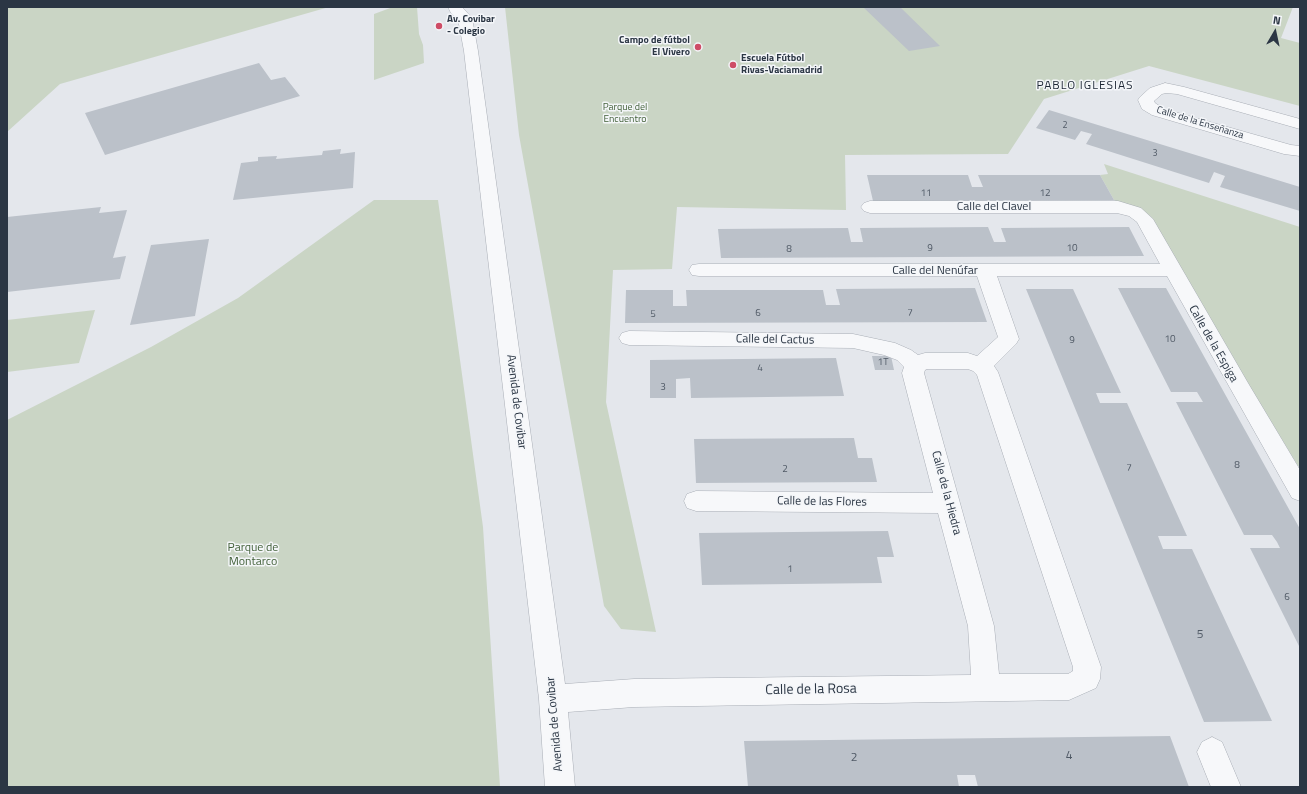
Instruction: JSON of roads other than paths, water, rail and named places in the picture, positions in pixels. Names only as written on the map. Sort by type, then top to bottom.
[{"type":"street","name":"Avenida de Covibar","points":[[467,9],[471,51],[553,699],[560,787]]},
{"type":"street","name":"Calle de la Enseñanza","points":[[1300,124],[1178,90],[1165,88],[1156,91],[1146,100],[1148,106],[1158,112],[1290,150],[1300,151]]},
{"type":"street","name":"Calle del Clavel","points":[[870,207],[1118,207]]},
{"type":"street","name":"Calle de la Espiga","points":[[1118,207],[1135,212],[1144,219],[1171,270],[1300,491]]},
{"type":"street","name":"Calle del Nenúfar","points":[[700,270],[1171,270]]},
{"type":"street","points":[[915,365],[925,361],[968,361],[981,365],[1009,339],[985,271]]},
{"type":"street","name":"Calle del Cactus","points":[[630,338],[853,341],[888,348],[904,355],[915,365]]},
{"type":"street","name":"Calle de la Hiedra","points":[[915,365],[913,373],[981,626],[986,688]]},
{"type":"street","name":"Calle de la Rosa","points":[[553,699],[634,692],[1069,687],[1086,680],[1087,666],[987,372],[981,365]]},
{"type":"street","name":"Calle de las Flores","points":[[696,501],[948,503]]},
{"type":"street","points":[[1212,752],[1226,787]]},
{"type":"place","name":"Av. Covibar - Colegio","points":[[439,26]]},
{"type":"place","name":"Campo de fútbol El Vivero","points":[[698,47]]},
{"type":"place","name":"Escuela Fútbol Rivas-Vaciamadrid","points":[[733,65]]},
{"type":"district","name":"PABLO IGLESIAS","points":[[1085,86]]},
{"type":"park label","name":"Parque del Encuentro","points":[[625,114]]},
{"type":"park label","name":"Parque de Montarco","points":[[253,555]]}]
